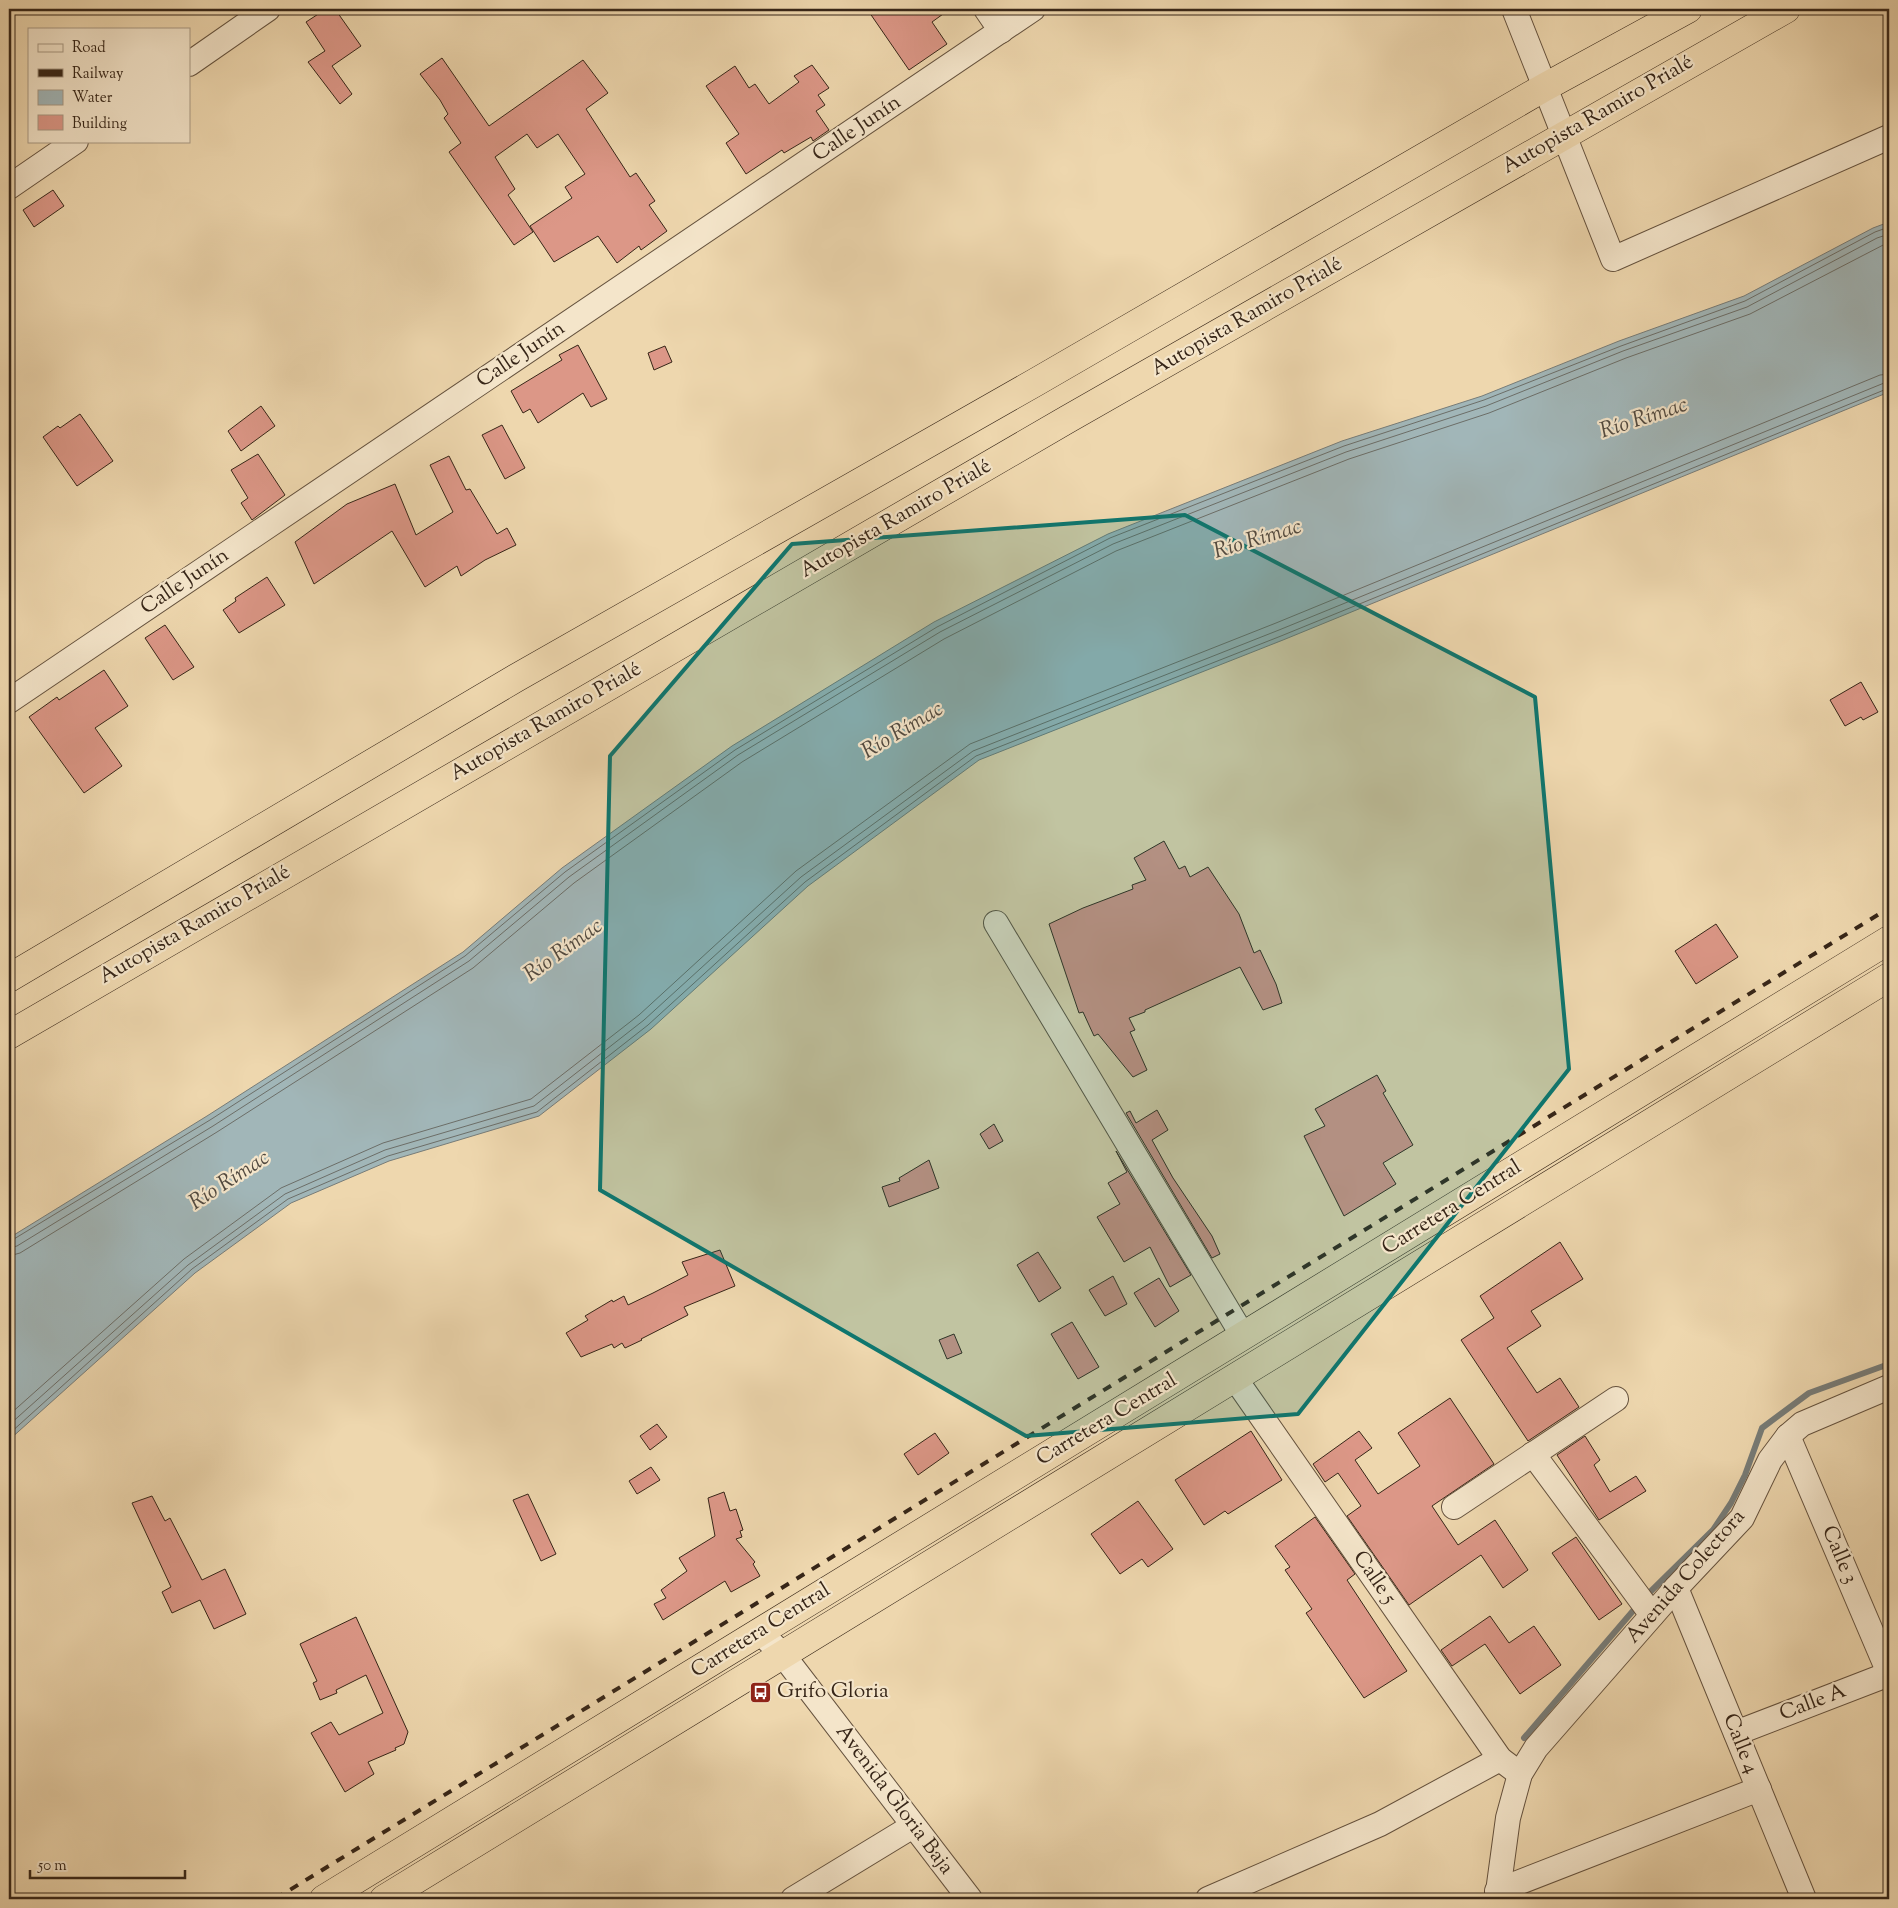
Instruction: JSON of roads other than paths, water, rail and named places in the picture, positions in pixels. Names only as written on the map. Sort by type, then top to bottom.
[{"type":"highway","points":[[9,978],[516,678],[1028,387],[1545,87],[1688,9]]},
{"type":"highway","name":"Autopista Ramiro Prialé","points":[[9,1034],[1564,134],[1786,9]]},
{"type":"highway","name":"Carretera Central","points":[[324,1899],[1889,940]]},
{"type":"highway","name":"Carretera Central","points":[[384,1899],[1889,976]]},
{"type":"street","points":[[190,63],[268,9]]},
{"type":"street","points":[[986,9],[1001,31]]},
{"type":"street","name":"Calle Junín","points":[[9,701],[1033,9]]},
{"type":"street","points":[[1514,9],[1613,259],[1889,137]]},
{"type":"street","points":[[9,187],[75,142]]},
{"type":"street","points":[[996,923],[1243,1336]]},
{"type":"street","name":"Calle 5","points":[[1234,1377],[1500,1759],[1520,1774]]},
{"type":"street","name":"Avenida Colectora","points":[[1497,1895],[1508,1818],[1520,1774],[1536,1748],[1676,1588],[1742,1518],[1770,1460],[1788,1436],[1802,1424],[1889,1387]]},
{"type":"street","points":[[1454,1507],[1616,1399]]},
{"type":"street","name":"Calle 3","points":[[1788,1436],[1889,1673]]},
{"type":"street","points":[[1533,1454],[1652,1615]]},
{"type":"street","name":"Calle 4","points":[[1676,1588],[1804,1899]]},
{"type":"street","name":"Avenida Gloria Baja","points":[[760,1632],[783,1655],[970,1899]]},
{"type":"street","name":"Calle A","points":[[1736,1733],[1889,1673]]},
{"type":"street","points":[[1208,1899],[1380,1824],[1500,1759]]},
{"type":"street","points":[[1497,1895],[1759,1789]]},
{"type":"street","points":[[793,1899],[913,1826]]},
{"type":"water","name":"Río Rímac","points":[[1889,222],[1889,392],[1283,640],[979,760],[808,886],[651,1029],[539,1116],[389,1161],[291,1203],[195,1273],[9,1440],[9,1238],[207,1116],[463,952],[562,868],[732,746],[934,622],[1108,534],[1342,441],[1482,396],[1619,341],[1744,296],[1873,228]]},
{"type":"waterway","points":[[1645,1597],[1713,1530],[1731,1503],[1745,1475],[1762,1428],[1809,1393],[1889,1364]]},
{"type":"waterway","points":[[1524,1738],[1638,1605]]},
{"type":"railway","points":[[275,1899],[1889,908]]},
{"type":"place","name":"Grifo Gloria","points":[[761,1692]]}]
